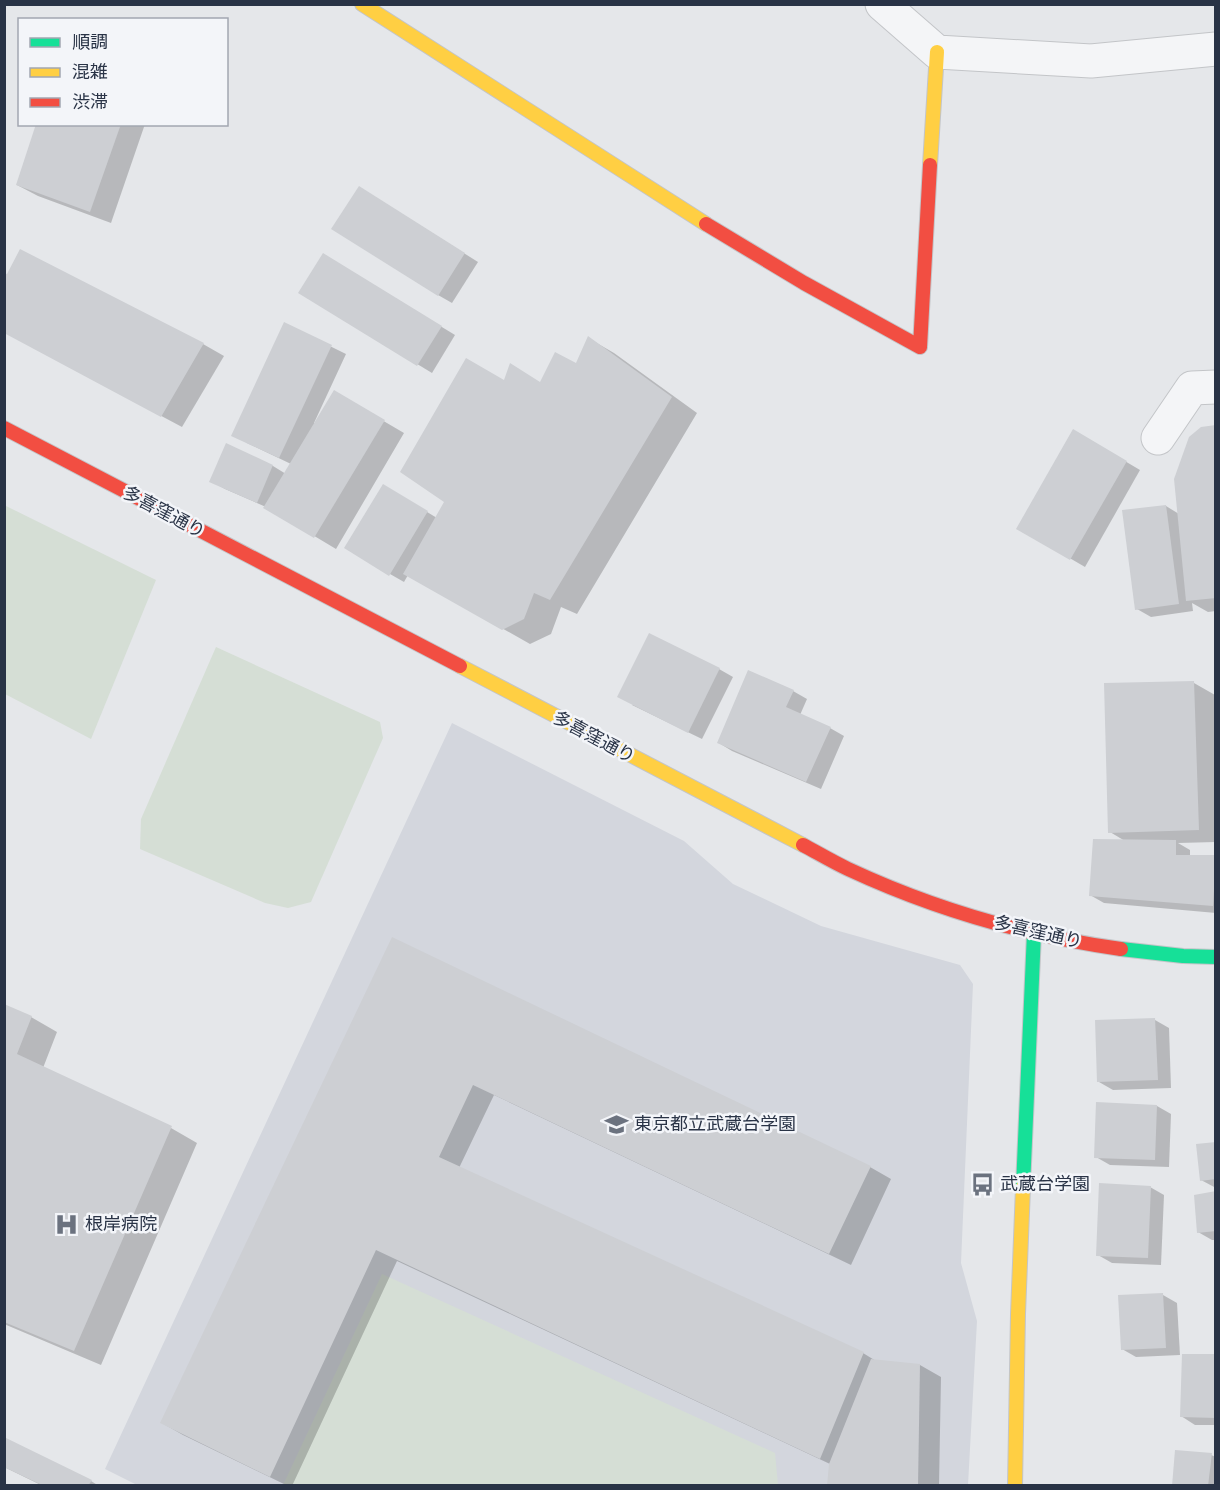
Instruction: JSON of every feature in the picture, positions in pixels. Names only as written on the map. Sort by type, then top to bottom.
[{"type":"street","points":[[362,4],[696,218],[804,283],[920,347],[937,52]]},
{"type":"street","points":[[882,4],[937,52],[1091,61],[1215,49]]},
{"type":"street","points":[[1158,438],[1192,388],[1215,387]]},
{"type":"street","name":"多喜窪通り","points":[[4,428],[848,869],[925,901],[1034,933],[1128,950],[1215,957]]},
{"type":"street","points":[[1015,1485],[1018,1314],[1034,933]]},
{"type":"shaded area","points":[[4,505],[156,580],[91,739],[5,694]]},
{"type":"shaded area","points":[[216,647],[380,722],[383,738],[311,902],[288,908],[265,903],[140,849],[141,819]]},
{"type":"shaded area","name":"東京都立武蔵台学園","points":[[452,723],[684,841],[733,884],[821,926],[960,965],[973,984],[961,1263],[977,1321],[968,1485],[139,1486],[105,1469]]},
{"type":"shaded area","points":[[382,1274],[775,1453],[778,1485],[283,1485]]},
{"type":"building","points":[[35,126],[120,126],[90,212],[16,185]]},
{"type":"building","points":[[359,186],[465,253],[438,296],[331,229]]},
{"type":"building","points":[[20,249],[204,343],[161,417],[4,333],[4,273],[7,274]]},
{"type":"building","points":[[323,253],[442,326],[417,366],[298,293]]},
{"type":"building","points":[[284,322],[332,345],[279,458],[231,436]]},
{"type":"building","points":[[588,336],[672,397],[550,600],[534,593],[524,619],[502,630],[403,574],[444,502],[400,472],[466,358],[504,380],[510,363],[540,382],[555,352],[576,363]]},
{"type":"building","points":[[334,390],[385,420],[314,538],[263,508]]},
{"type":"building","points":[[1216,425],[1216,598],[1186,601],[1174,479],[1189,437],[1201,427]]},
{"type":"building","points":[[1073,429],[1127,461],[1070,560],[1016,529]]},
{"type":"building","points":[[226,443],[273,465],[257,503],[209,482]]},
{"type":"building","points":[[383,484],[428,511],[389,576],[344,548]]},
{"type":"building","points":[[1166,505],[1179,604],[1135,610],[1122,510]]},
{"type":"building","points":[[649,633],[720,668],[688,733],[617,697]]},
{"type":"building","points":[[748,670],[794,690],[786,707],[831,727],[806,782],[717,743]]},
{"type":"building","points":[[1194,681],[1199,830],[1108,833],[1104,683]]},
{"type":"building","points":[[1093,839],[1176,840],[1176,855],[1216,855],[1213,906],[1089,896]]},
{"type":"building","points":[[392,937],[871,1166],[829,1254],[473,1085],[439,1157],[864,1352],[820,1459],[376,1250],[270,1477],[160,1423]]},
{"type":"building","name":"根岸病院","points":[[4,1004],[32,1016],[17,1054],[172,1126],[74,1351],[4,1322]]},
{"type":"building","points":[[1155,1018],[1158,1080],[1097,1082],[1095,1020]]},
{"type":"building","points":[[1096,1102],[1157,1105],[1155,1160],[1094,1158]]},
{"type":"building","points":[[1216,1142],[1216,1179],[1200,1181],[1196,1144]]},
{"type":"building","points":[[1099,1183],[1151,1186],[1148,1258],[1096,1256]]},
{"type":"building","points":[[1216,1191],[1216,1231],[1197,1233],[1194,1195]]},
{"type":"building","points":[[1163,1293],[1166,1348],[1121,1350],[1118,1295]]},
{"type":"building","points":[[1182,1354],[1216,1354],[1216,1418],[1180,1417]]},
{"type":"building","points":[[871,1359],[920,1364],[918,1486],[827,1486],[829,1464]]},
{"type":"building","points":[[4,1437],[92,1480],[88,1486],[44,1486],[4,1467]]},
{"type":"building","points":[[1175,1450],[1212,1453],[1208,1486],[1172,1486]]},
{"type":"traffic: fast","points":[[1023,1187],[1034,933]]},
{"type":"traffic: fast","points":[[1121,949],[1216,957]]},
{"type":"traffic: slow","points":[[362,4],[706,224]]},
{"type":"traffic: slow","points":[[930,165],[937,52]]},
{"type":"traffic: slow","points":[[460,666],[803,845]]},
{"type":"traffic: slow","points":[[1015,1486],[1023,1187]]},
{"type":"traffic: jam","points":[[706,224],[804,283],[920,347],[930,165]]},
{"type":"traffic: jam","points":[[4,428],[460,666]]},
{"type":"traffic: jam","points":[[803,845],[842,866],[914,897],[947,908],[1016,929],[1121,949]]},
{"type":"place","name":"東京都立武蔵台学園","points":[[616,1124]]},
{"type":"place","name":"武蔵台学園","points":[[982,1184]]},
{"type":"place","name":"根岸病院","points":[[67,1224]]}]
